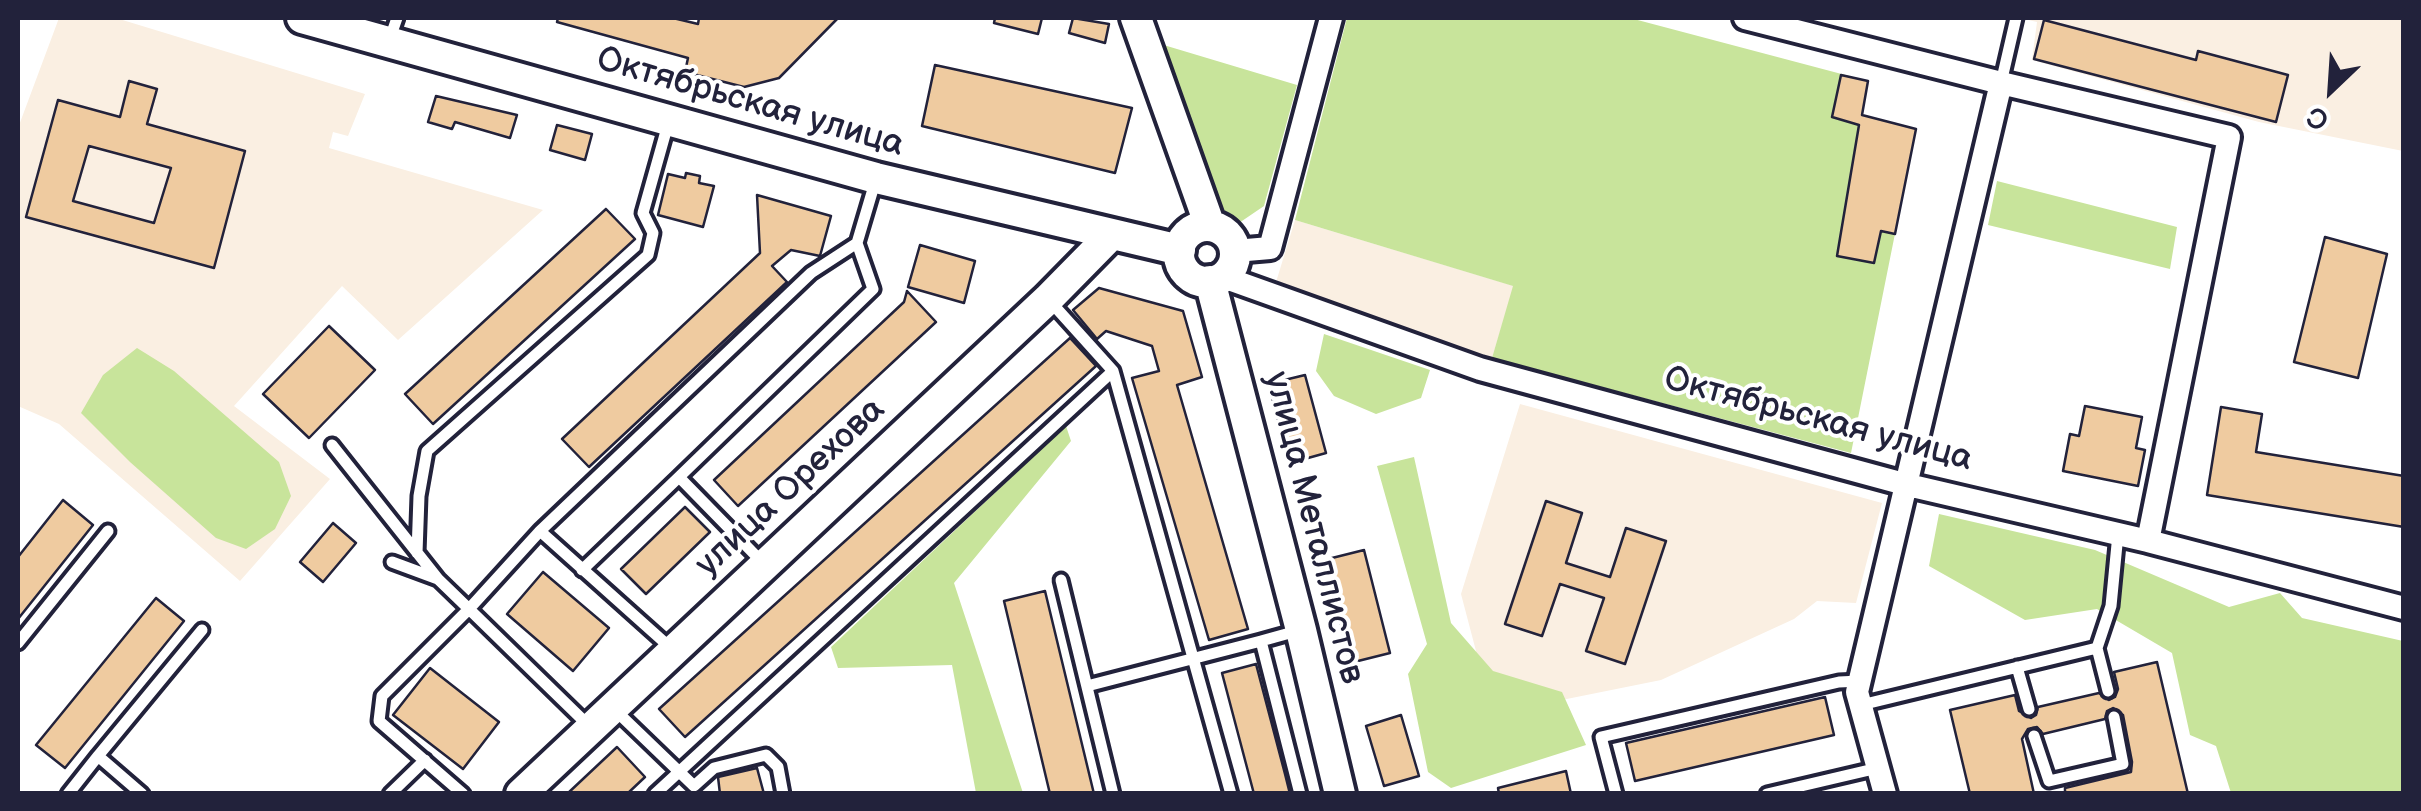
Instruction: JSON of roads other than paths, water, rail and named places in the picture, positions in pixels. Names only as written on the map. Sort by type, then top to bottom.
[{"type":"street","name":"Октябрьская улица","points":[[302,18],[393,29],[669,120],[876,178],[1180,250]]},
{"type":"street","points":[[1136,18],[1210,226]]},
{"type":"street","points":[[1223,270],[1227,234],[1210,226],[1193,230],[1180,250],[1188,273],[1223,270],[1270,248],[1331,18]]},
{"type":"street","points":[[1745,18],[2229,137],[2148,541]]},
{"type":"street","points":[[1884,794],[1860,693],[2001,83]]},
{"type":"street","name":"улица Орехова","points":[[522,794],[1048,299],[1110,236]]},
{"type":"street","name":"Октябрьская улица","points":[[1223,270],[1480,369],[1908,484],[2404,608]]},
{"type":"street","name":"улица Металлистов","points":[[1223,270],[1340,794]]},
{"type":"lane","points":[[2001,83],[2016,18]]},
{"type":"lane","points":[[417,553],[419,496],[427,451],[648,255],[654,233],[643,212],[669,120]]},
{"type":"lane","points":[[582,570],[873,289],[857,244],[876,178]]},
{"type":"lane","points":[[463,794],[379,720],[382,696],[469,609],[540,530],[811,273],[857,244]]},
{"type":"lane","points":[[1048,299],[1113,371],[1231,794]]},
{"type":"lane","points":[[655,794],[1113,371]]},
{"type":"lane","points":[[332,445],[438,579],[602,718],[679,772],[695,789],[714,768],[766,754],[778,767],[783,794]]},
{"type":"lane","points":[[678,477],[764,564]]},
{"type":"lane","points":[[540,530],[674,650]]},
{"type":"lane","points":[[18,643],[108,531]]},
{"type":"lane","points":[[2108,691],[2097,648],[2111,606],[2118,534]]},
{"type":"lane","points":[[392,562],[438,579]]},
{"type":"lane","points":[[1061,580],[1113,794]]},
{"type":"lane","points":[[68,794],[202,630]]},
{"type":"lane","points":[[1087,686],[1301,630]]},
{"type":"lane","points":[[1262,641],[1300,794]]},
{"type":"lane","points":[[1616,794],[1601,737],[1839,682],[1860,693],[2018,667],[2097,648]]},
{"type":"lane","points":[[2018,667],[2028,709]]},
{"type":"lane","points":[[2034,736],[2049,781],[2123,764],[2114,717]]},
{"type":"lane","points":[[98,756],[142,794]]},
{"type":"lane","points":[[390,794],[425,760]]},
{"type":"lane","points":[[1767,794],[1878,768]]}]
